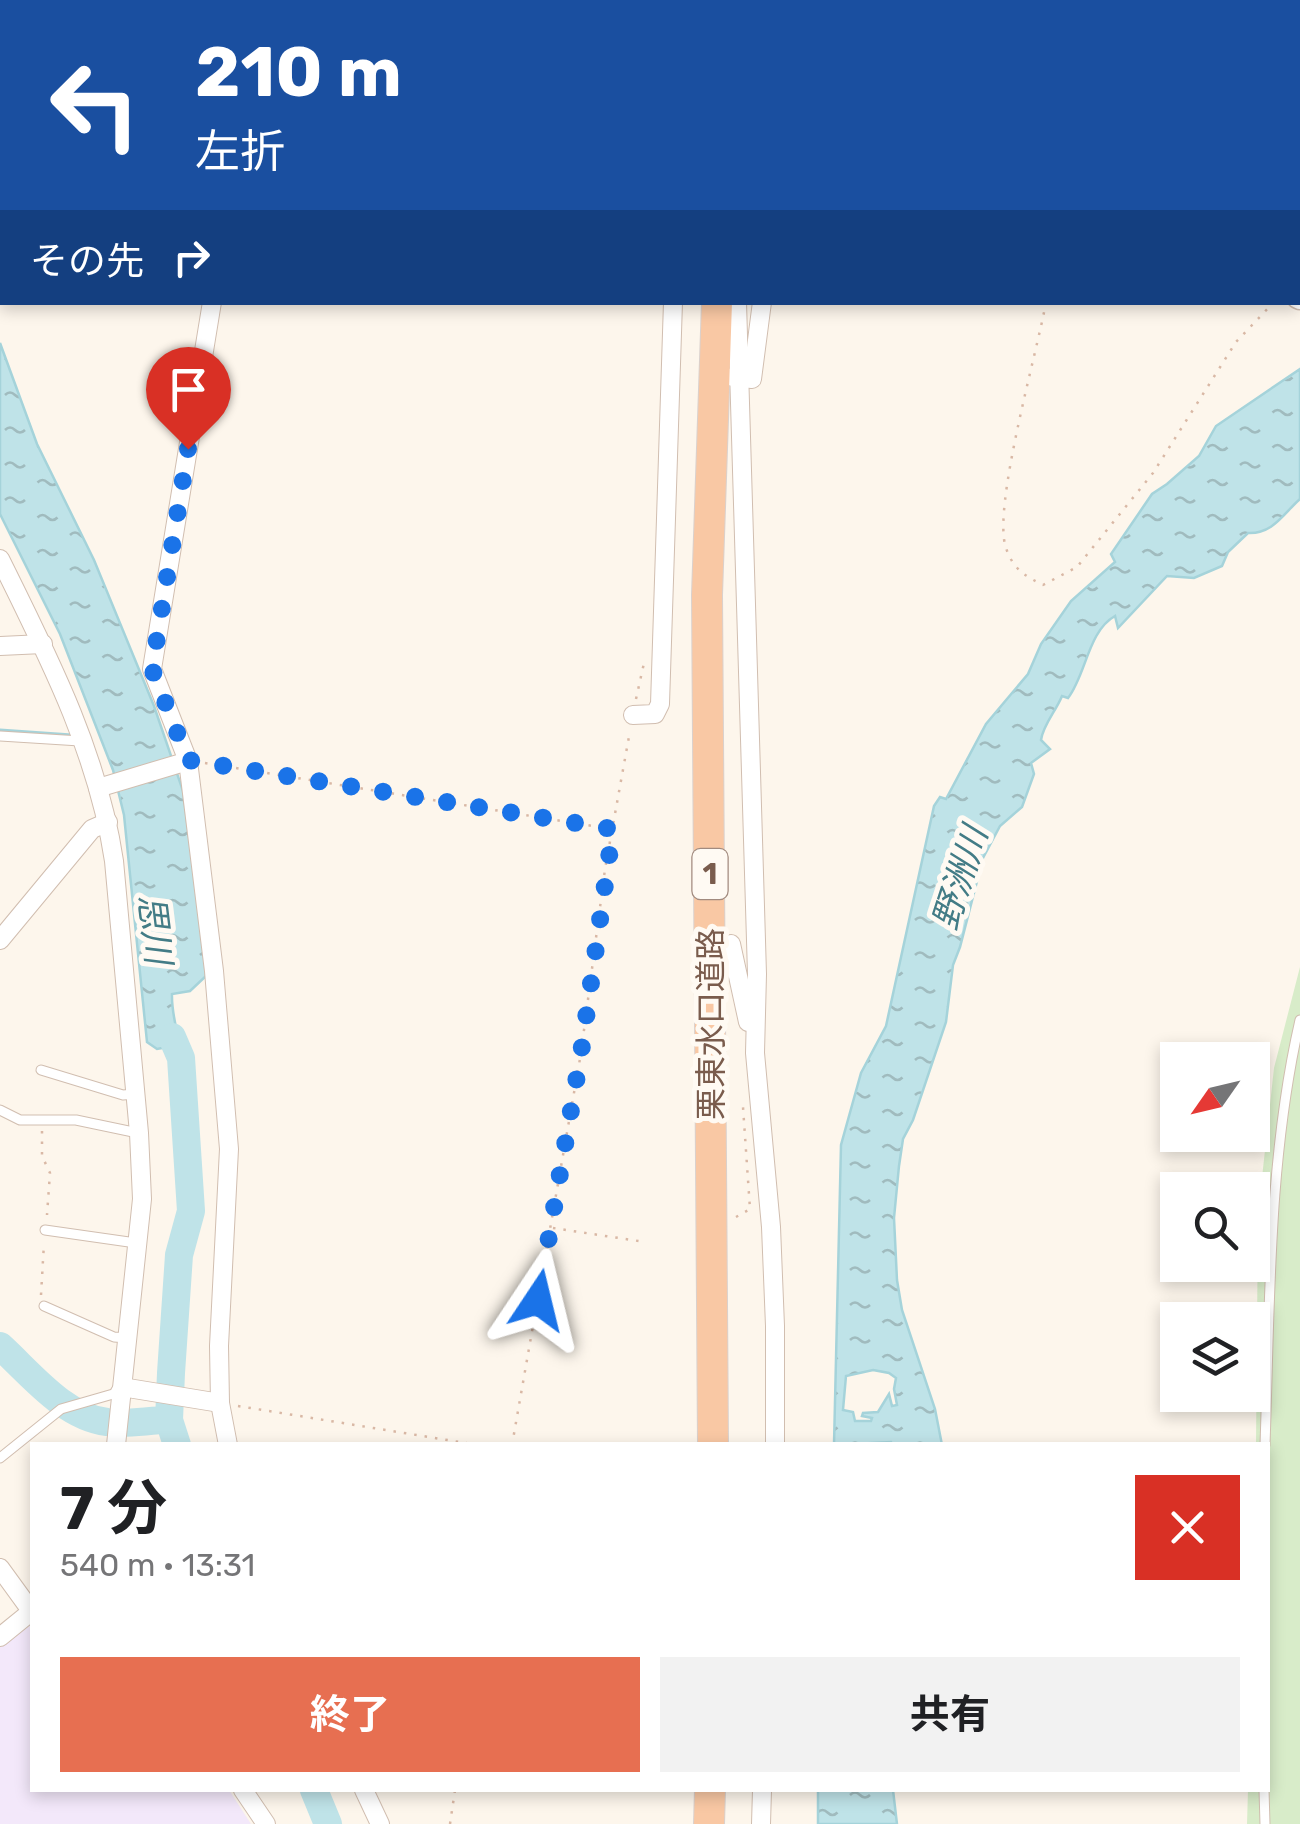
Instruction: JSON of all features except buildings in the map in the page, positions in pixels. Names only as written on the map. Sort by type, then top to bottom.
[{"type":"highway","name":"栗東水口道路","points":[[714,1442],[708,595],[726,378],[717,305]]},
{"type":"highway","points":[[709,1824],[710,1792]]},
{"type":"street","points":[[212,305],[152,669],[183,762],[214,971],[229,1149],[218,1403],[227,1442]]},
{"type":"street","points":[[633,716],[656,714],[660,704],[673,305]]},
{"type":"street","points":[[737,305],[726,378],[739,448],[757,974],[756,1054],[776,1326],[775,1442]]},
{"type":"street","points":[[726,378],[752,379],[762,305]]},
{"type":"street","points":[[0,559],[43,644],[102,787],[108,822],[136,1094],[142,1199],[124,1390],[116,1432]]},
{"type":"street","points":[[0,646],[43,644]]},
{"type":"street","points":[[102,787],[183,762]]},
{"type":"street","points":[[0,940],[92,829],[108,822]]},
{"type":"street","points":[[731,944],[756,1054]]},
{"type":"street","points":[[124,1390],[218,1403]]},
{"type":"street","points":[[0,1568],[30,1608]]},
{"type":"street","points":[[0,1637],[30,1613]]},
{"type":"street","points":[[244,1792],[266,1824]]},
{"type":"street","points":[[365,1792],[380,1824]]},
{"type":"street","points":[[761,1824],[762,1792]]},
{"type":"lane","points":[[0,736],[83,741]]},
{"type":"lane","points":[[1265,1442],[1274,1202],[1288,1072],[1300,1020]]},
{"type":"lane","points":[[42,1070],[123,1094],[136,1094]]},
{"type":"lane","points":[[0,1110],[20,1120],[76,1120],[139,1133]]},
{"type":"lane","points":[[45,1230],[138,1243]]},
{"type":"lane","points":[[44,1306],[127,1338]]},
{"type":"lane","points":[[0,1458],[62,1409],[124,1390]]},
{"type":"lane","points":[[1264,1792],[1265,1824]]},
{"type":"path","points":[[1045,305],[1003,504],[1005,546],[1018,572],[1043,585],[1077,567],[1153,473],[1236,342],[1271,305]]},
{"type":"path","points":[[513,1442],[645,657]]},
{"type":"path","points":[[183,762],[613,829]]},
{"type":"path","points":[[736,1217],[750,1209],[742,1112],[745,1102],[758,1094]]},
{"type":"path","points":[[44,1306],[40,1299],[50,1189],[50,1173],[42,1156],[41,1133],[45,1122]]},
{"type":"path","points":[[550,1228],[645,1242]]},
{"type":"path","points":[[218,1403],[459,1442]]},
{"type":"path","points":[[450,1824],[455,1792]]},
{"type":"shaded area","points":[[30,1626],[30,1792],[230,1792],[251,1824],[0,1824],[0,1647]]},
{"type":"green space","points":[[1300,967],[1300,1824],[1247,1824],[1248,1792],[1270,1792],[1270,1442],[1256,1442],[1256,1412],[1270,1412],[1270,1302],[1257,1302],[1257,1282],[1270,1282],[1270,1172],[1263,1172],[1265,1152],[1270,1152],[1274,1068]]},
{"type":"water","points":[[0,343],[37,444],[94,560],[154,706],[183,791],[206,976],[190,991],[172,994],[183,1074],[168,1047],[157,1049],[147,1042],[124,815],[113,770],[60,634],[0,514]]},
{"type":"water","name":"野洲川","points":[[1300,369],[1300,499],[1271,527],[1248,533],[1228,552],[1222,566],[1194,578],[1167,576],[1118,628],[1115,616],[1106,623],[1093,642],[1074,688],[1068,698],[1062,696],[1047,723],[1041,740],[1050,749],[1031,763],[1034,774],[1022,807],[1000,826],[983,858],[953,965],[946,1022],[903,1139],[894,1218],[902,1310],[935,1409],[941,1442],[834,1442],[841,1145],[861,1073],[886,1026],[934,806],[940,797],[946,799],[986,724],[1028,674],[1041,644],[1071,601],[1115,562],[1111,554],[1152,494],[1199,456],[1216,426]],"holes":[[[873,1370],[896,1378],[897,1405],[892,1406],[889,1394],[878,1412],[863,1413],[871,1421],[855,1421],[853,1412],[843,1410],[846,1376]]]},
{"type":"water","points":[[818,1792],[893,1792],[897,1824],[818,1824]]},
{"type":"waterway","points":[[0,731],[72,736]]},
{"type":"waterway","name":"思川","points":[[172,1037],[181,1058],[191,1211],[179,1255],[171,1373],[169,1420],[176,1442]]},
{"type":"waterway","points":[[0,1346],[76,1412],[107,1422],[169,1420]]},
{"type":"waterway","name":"思川","points":[[315,1792],[328,1824]]},
{"type":"route","points":[[188,449],[152,669],[188,760],[613,829],[581,1053],[538,1300]]}]
